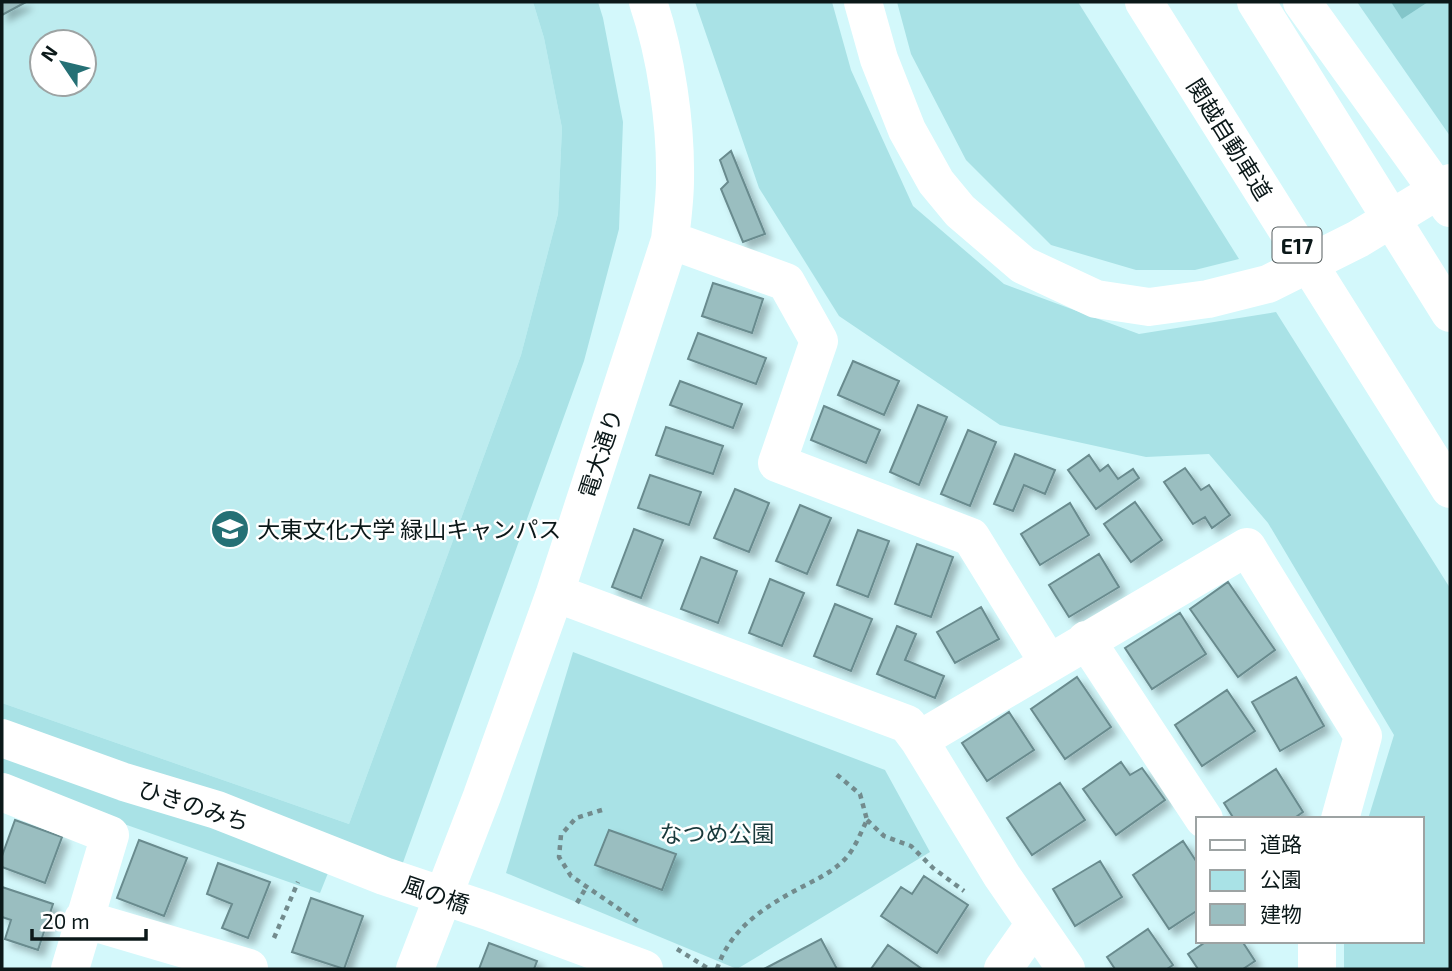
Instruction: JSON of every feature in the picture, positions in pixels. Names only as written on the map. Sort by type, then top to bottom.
[{"type":"main road","name":"電大通り","points":[[415,969],[482,796],[555,593],[670,240],[675,179],[671,124],[665,71],[648,2]]},
{"type":"main road","points":[[863,2],[880,58],[907,130],[936,182],[970,220],[1023,265],[1096,299],[1149,307],[1208,299],[1268,284],[1358,239],[1450,183]]},
{"type":"main road","name":"関越自動車道","points":[[1144,2],[1450,489]]},
{"type":"main road","points":[[1256,2],[1450,313]]},
{"type":"main road","points":[[1302,2],[1450,208]]},
{"type":"main road","points":[[670,240],[786,282],[819,341],[777,463],[971,537],[1048,662]]},
{"type":"main road","points":[[919,740],[1247,547],[1363,736],[1341,817]]},
{"type":"main road","points":[[555,593],[907,724],[1002,876],[1066,969]]},
{"type":"main road","points":[[1086,640],[1202,817]]},
{"type":"main road","name":"ひきのみち","points":[[2,738],[124,782],[217,810],[384,876]]},
{"type":"main road","points":[[2,792],[110,835],[70,969]]},
{"type":"main road","name":"風の橋","points":[[384,876],[488,911],[658,957]]},
{"type":"main road","points":[[83,919],[249,968]]},
{"type":"main road","points":[[1003,969],[1034,925]]},
{"type":"main road","points":[[1317,943],[1317,969]]},
{"type":"path","points":[[836,774],[860,794],[867,820],[884,836],[911,846],[933,868],[974,898],[1002,876]]},
{"type":"path","points":[[602,810],[576,818],[561,835],[559,857],[571,876],[651,931]]},
{"type":"path","points":[[716,969],[733,935],[764,909],[829,873],[848,856],[867,820]]},
{"type":"path","points":[[249,968],[270,947],[313,848]]},
{"type":"path","points":[[573,909],[587,886]]},
{"type":"path","points":[[658,957],[709,969]]},
{"type":"shaded area","name":"大東文化大学 緑山キャンパス","points":[[2,2],[533,2],[544,38],[562,128],[558,214],[521,355],[349,824],[2,703]]},
{"type":"shaded area","points":[[1391,2],[1428,2],[1402,19]]},
{"type":"green space","points":[[533,2],[598,2],[623,122],[619,229],[584,361],[392,893],[330,868],[320,893],[2,781],[2,703],[349,824],[521,355],[558,214],[562,128],[544,38]]},
{"type":"green space","points":[[695,2],[832,2],[851,70],[913,206],[1004,284],[1139,334],[1276,312],[1450,588],[1450,969],[1344,969],[1344,943],[1424,943],[1424,817],[1369,817],[1394,735],[1268,523],[1209,454],[1146,457],[1000,425],[839,316],[759,188]]},
{"type":"green space","points":[[897,2],[1078,2],[1239,259],[1195,270],[1136,270],[1051,245],[966,160],[911,54]]},
{"type":"green space","points":[[1357,2],[1450,2],[1450,136]]},
{"type":"green space","name":"なつめ公園","points":[[573,652],[885,770],[930,852],[737,969],[506,873]]},
{"type":"building","points":[[2,2],[26,2],[2,15]]},
{"type":"building","points":[[731,151],[765,234],[743,242],[721,189],[728,182],[720,160]]},
{"type":"building","points":[[713,283],[763,299],[752,333],[702,316]]},
{"type":"building","points":[[698,333],[766,358],[756,384],[688,359]]},
{"type":"building","points":[[853,361],[899,381],[884,415],[838,395]]},
{"type":"building","points":[[680,381],[742,404],[733,428],[670,405]]},
{"type":"building","points":[[918,405],[947,417],[919,485],[890,472]]},
{"type":"building","points":[[824,406],[880,430],[866,463],[811,440]]},
{"type":"building","points":[[666,427],[723,446],[713,474],[656,455]]},
{"type":"building","points":[[968,430],[996,442],[970,506],[941,494]]},
{"type":"building","points":[[1015,454],[1055,470],[1045,494],[1024,485],[1013,511],[994,504]]},
{"type":"building","points":[[1089,455],[1100,471],[1108,465],[1118,479],[1133,469],[1139,478],[1096,509],[1068,470]]},
{"type":"building","points":[[1185,468],[1201,490],[1209,485],[1230,515],[1212,528],[1205,517],[1193,524],[1164,482]]},
{"type":"building","points":[[650,475],[701,492],[689,525],[638,508]]},
{"type":"building","points":[[735,489],[769,503],[749,552],[714,538]]},
{"type":"building","points":[[1135,502],[1162,540],[1131,562],[1104,524]]},
{"type":"building","points":[[1070,503],[1089,535],[1040,565],[1021,534]]},
{"type":"building","points":[[800,505],[831,518],[807,574],[776,561]]},
{"type":"building","points":[[634,529],[663,540],[641,598],[612,587]]},
{"type":"building","points":[[858,530],[889,541],[868,597],[837,585]]},
{"type":"building","points":[[917,544],[953,557],[931,617],[895,604]]},
{"type":"building","points":[[1099,554],[1119,587],[1069,617],[1049,585]]},
{"type":"building","points":[[701,557],[737,571],[718,623],[681,609]]},
{"type":"building","points":[[770,579],[804,593],[782,646],[749,633]]},
{"type":"building","points":[[1228,582],[1275,650],[1238,677],[1190,609]]},
{"type":"building","points":[[835,604],[872,619],[851,671],[814,656]]},
{"type":"building","points":[[981,607],[999,639],[955,663],[937,632]]},
{"type":"building","points":[[1180,613],[1206,654],[1152,689],[1125,648]]},
{"type":"building","points":[[897,626],[916,634],[905,660],[944,676],[935,698],[877,674]]},
{"type":"building","points":[[1077,677],[1111,727],[1065,759],[1031,709]]},
{"type":"building","points":[[1296,677],[1324,726],[1280,751],[1252,702]]},
{"type":"building","points":[[1227,690],[1255,731],[1202,766],[1175,725]]},
{"type":"building","points":[[1009,712],[1034,750],[987,781],[962,743]]},
{"type":"building","points":[[1121,762],[1130,775],[1142,768],[1165,800],[1116,835],[1083,789]]},
{"type":"building","points":[[1276,769],[1303,812],[1296,817],[1233,817],[1224,803]]},
{"type":"building","points":[[1060,783],[1085,820],[1032,855],[1007,818]]},
{"type":"building","points":[[15,820],[62,837],[45,883],[2,867],[2,856]]},
{"type":"building","points":[[609,830],[676,854],[662,890],[595,865]]},
{"type":"building","points":[[139,840],[187,858],[164,916],[117,898]]},
{"type":"building","points":[[1183,841],[1196,861],[1196,911],[1169,929],[1133,875]]},
{"type":"building","points":[[1100,861],[1122,897],[1075,926],[1053,889]]},
{"type":"building","points":[[218,863],[270,882],[248,938],[222,928],[232,904],[207,894]]},
{"type":"building","points":[[924,876],[968,905],[937,953],[881,916],[901,887],[912,894]]},
{"type":"building","points":[[2,887],[53,904],[38,950],[5,939],[11,920],[2,917]]},
{"type":"building","points":[[311,898],[363,916],[344,969],[292,952]]},
{"type":"building","points":[[1148,929],[1173,965],[1167,969],[1115,969],[1107,957]]},
{"type":"building","points":[[821,939],[837,969],[764,969]]},
{"type":"building","points":[[489,943],[537,961],[534,969],[479,969]]},
{"type":"building","points":[[1204,943],[1243,943],[1255,961],[1243,969],[1198,969],[1188,954]]},
{"type":"building","points":[[888,945],[922,969],[871,969]]},
{"type":"place","name":"大東文化大学 緑山キャンパス","points":[[230,529]]}]
